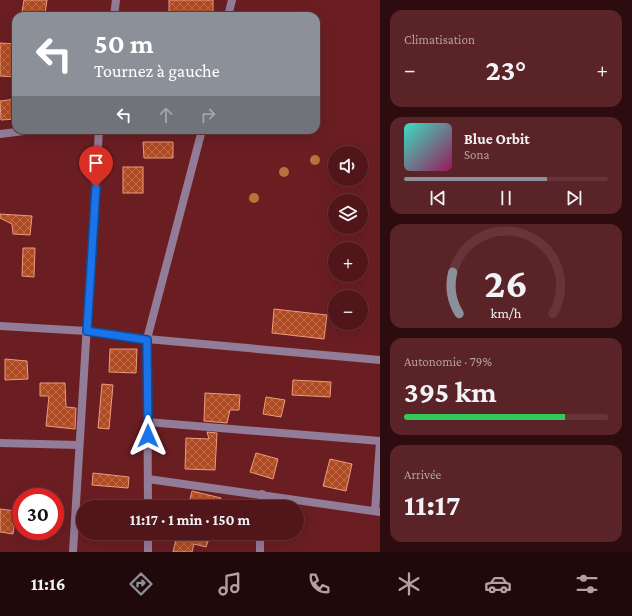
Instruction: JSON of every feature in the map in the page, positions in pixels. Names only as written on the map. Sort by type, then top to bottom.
[{"type":"street","points":[[114,12],[116,0]]},
{"type":"street","points":[[229,12],[232,0]]},
{"type":"street","points":[[0,134],[12,132]]},
{"type":"street","points":[[73,552],[99,134]]},
{"type":"street","points":[[148,500],[147,340],[201,134]]},
{"type":"street","points":[[0,326],[87,331],[147,340],[380,360]]},
{"type":"street","points":[[147,422],[380,442],[377,512],[148,478]]},
{"type":"street","points":[[0,443],[79,445]]},
{"type":"street","points":[[262,494],[262,500]]},
{"type":"street","points":[[148,540],[148,552]]},
{"type":"street","points":[[260,540],[260,552]]},
{"type":"building","points":[[24,0],[47,0],[45,12],[22,12]]},
{"type":"building","points":[[169,0],[213,0],[213,12],[169,12]]},
{"type":"building","points":[[0,43],[12,44],[12,77],[0,76]]},
{"type":"building","points":[[12,100],[12,119],[1,120],[0,101]]},
{"type":"building","points":[[143,142],[173,142],[173,158],[144,158]]},
{"type":"building","points":[[123,167],[143,167],[143,193],[123,193]]},
{"type":"building","points":[[0,214],[32,216],[30,235],[13,234],[12,224],[0,218]]},
{"type":"building","points":[[23,248],[35,248],[34,277],[22,276]]},
{"type":"building","points":[[274,309],[327,315],[324,339],[272,333]]},
{"type":"building","points":[[110,349],[137,349],[136,373],[109,372]]},
{"type":"building","points":[[5,359],[27,361],[28,379],[5,380]]},
{"type":"building","points":[[293,380],[331,382],[330,397],[292,395]]},
{"type":"building","points":[[40,383],[65,383],[66,407],[76,408],[75,429],[46,426],[49,396],[40,396]]},
{"type":"building","points":[[102,384],[113,385],[109,429],[98,428]]},
{"type":"building","points":[[205,393],[240,395],[239,410],[230,410],[227,423],[204,421]]},
{"type":"building","points":[[266,397],[285,400],[281,417],[263,414]]},
{"type":"building","points":[[207,432],[217,433],[215,470],[185,469],[186,438],[209,439]]},
{"type":"building","points":[[256,453],[278,459],[273,479],[250,472]]},
{"type":"building","points":[[330,459],[352,464],[346,491],[323,486]]},
{"type":"building","points":[[93,473],[129,477],[128,488],[92,485]]},
{"type":"building","points":[[192,491],[221,498],[220,500],[190,500]]},
{"type":"building","points":[[0,509],[12,510],[12,534],[0,532]]},
{"type":"building","points":[[176,540],[208,540],[206,547],[194,544],[192,552],[173,552]]},
{"type":"route","points":[[96,187],[87,331],[147,340],[148,436]]}]
